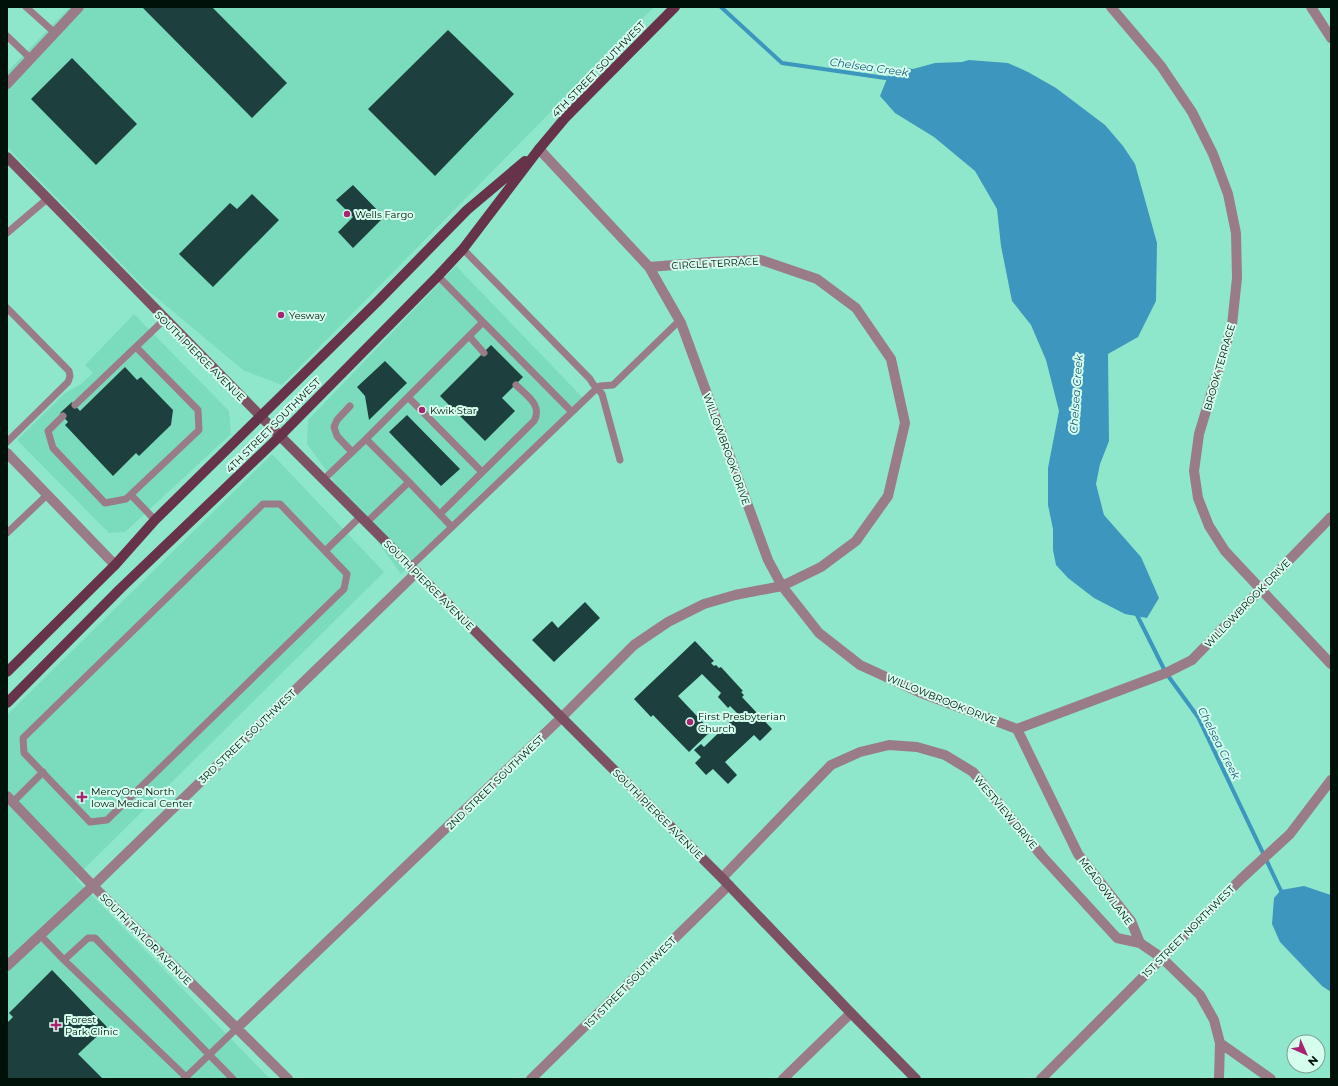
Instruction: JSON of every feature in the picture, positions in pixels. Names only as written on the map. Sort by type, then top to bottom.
[{"type":"main road","name":"4TH STREET SOUTHWEST","points":[[7,702],[122,588],[280,436],[438,276],[463,249],[538,149],[565,118],[675,7]]},
{"type":"main road","name":"4TH STREET SOUTHWEST","points":[[7,672],[115,565],[156,520],[378,301],[467,210],[538,149]]},
{"type":"main road","name":"SOUTH PIERCE AVENUE","points":[[7,157],[260,416],[725,881],[916,1079]]},
{"type":"street","points":[[7,84],[80,7]]},
{"type":"street","name":"BROOK TERRACE","points":[[1111,7],[1161,66],[1192,112],[1213,154],[1228,194],[1236,233],[1237,278],[1232,325],[1199,434],[1194,471],[1198,498],[1209,526],[1225,551],[1331,664]]},
{"type":"street","points":[[1311,7],[1331,38]]},
{"type":"street","name":"WILLOWBROOK DRIVE","points":[[538,149],[649,267],[680,321],[768,560],[782,586],[818,633],[860,665],[918,692],[1017,729],[1166,673],[1192,660],[1331,517]]},
{"type":"street","name":"CIRCLE TERRACE","points":[[649,267],[761,260],[817,279],[856,308],[891,359],[905,423],[888,496],[856,541],[821,567],[782,586]]},
{"type":"street","points":[[7,453],[115,565]]},
{"type":"street","name":"3RD STREET SOUTHWEST","points":[[7,966],[93,886],[414,569]]},
{"type":"street","name":"2ND STREET SOUTHWEST","points":[[237,1028],[562,717],[634,645],[668,622],[704,604],[735,595],[782,586]]},
{"type":"street","name":"MEADOW LANE","points":[[1017,729],[1078,854],[1131,921],[1140,943]]},
{"type":"street","name":"WESTVIEW DRIVE","points":[[725,881],[831,765],[860,752],[889,745],[917,747],[945,755],[973,772],[1042,856],[1117,938],[1140,943]]},
{"type":"street","name":"1ST STREET NORTHWEST","points":[[1041,1079],[1241,879],[1290,834],[1331,780]]},
{"type":"street","name":"SOUTH TAYLOR AVENUE","points":[[10,799],[93,886],[288,1079]]},
{"type":"street","name":"1ST STREET SOUTHWEST","points":[[531,1079],[725,881]]},
{"type":"street","points":[[1140,943],[1162,958],[1200,995],[1214,1020],[1220,1043],[1219,1079]]},
{"type":"street","points":[[783,1079],[851,1013]]},
{"type":"street","points":[[1220,1043],[1271,1079]]},
{"type":"lane","points":[[26,7],[55,33]]},
{"type":"lane","points":[[7,36],[31,59]]},
{"type":"lane","points":[[7,233],[47,198]]},
{"type":"lane","points":[[463,249],[590,379],[602,394],[620,460]]},
{"type":"lane","points":[[438,276],[572,412]]},
{"type":"lane","points":[[7,308],[69,371],[70,376],[68,382],[7,442]]},
{"type":"lane","points":[[75,405],[165,319]]},
{"type":"lane","points":[[414,569],[452,527],[597,388],[600,386],[613,385],[680,321]]},
{"type":"lane","points":[[324,479],[483,322]]},
{"type":"lane","points":[[469,336],[484,352]]},
{"type":"lane","points":[[63,416],[48,431],[53,448],[105,503],[126,499],[131,495],[199,430],[198,410],[136,347]]},
{"type":"lane","points":[[440,514],[534,421],[537,415],[537,407],[516,385]]},
{"type":"lane","points":[[408,397],[482,472]]},
{"type":"lane","points":[[350,406],[334,427],[338,436],[352,452]]},
{"type":"lane","points":[[366,439],[452,527]]},
{"type":"lane","points":[[325,551],[409,482]]},
{"type":"lane","points":[[7,533],[47,495]]},
{"type":"lane","points":[[131,495],[156,520]]},
{"type":"lane","points":[[262,504],[280,504],[325,551],[347,574],[344,589],[107,820],[90,822],[24,752],[23,738],[262,504]]},
{"type":"lane","points":[[10,799],[43,772]]},
{"type":"lane","points":[[40,935],[185,1078],[237,1028]]},
{"type":"lane","points":[[64,960],[88,938],[95,938],[233,1079]]},
{"type":"shaded area","points":[[70,7],[654,7],[282,385],[243,370],[145,288],[7,147],[7,72]]},
{"type":"shaded area","points":[[456,266],[584,399],[401,574],[307,444],[308,420]]},
{"type":"shaded area","points":[[134,314],[229,411],[231,434],[125,532],[109,533],[17,440],[65,393],[81,384],[93,373],[85,365]]},
{"type":"shaded area","name":"MercyOne North Iowa Medical Center","points":[[272,454],[384,572],[75,878],[270,1079],[7,1079],[7,715]]},
{"type":"water","points":[[969,60],[1008,63],[1028,72],[1056,88],[1105,125],[1123,146],[1135,164],[1157,243],[1156,301],[1138,337],[1108,354],[1109,441],[1100,464],[1096,484],[1104,515],[1141,557],[1159,598],[1147,618],[1125,614],[1094,598],[1068,578],[1056,565],[1053,550],[1053,529],[1048,505],[1048,468],[1059,411],[1046,360],[1031,325],[1012,301],[1001,246],[997,209],[975,171],[934,137],[895,113],[880,96],[890,71],[907,68],[913,69],[935,63],[962,62]]},
{"type":"water","points":[[1304,886],[1331,895],[1331,992],[1322,986],[1280,942],[1272,924],[1274,898],[1281,890]]},
{"type":"building","points":[[142,7],[212,7],[287,83],[252,118]]},
{"type":"building","points":[[448,30],[514,94],[435,176],[368,109]]},
{"type":"building","points":[[72,58],[137,124],[96,165],[31,99]]},
{"type":"building","points":[[353,185],[384,217],[353,248],[338,232],[353,217],[336,200]]},
{"type":"building","points":[[252,194],[279,220],[213,287],[179,254],[230,203],[237,209]]},
{"type":"building","points":[[491,345],[523,377],[502,398],[515,411],[485,441],[440,396]]},
{"type":"building","points":[[385,361],[407,383],[369,420],[365,396],[357,387]]},
{"type":"building","points":[[125,367],[137,380],[141,377],[173,410],[171,425],[139,456],[136,453],[113,476],[65,425],[68,422],[60,413],[72,402],[80,411]]},
{"type":"building","points":[[407,415],[460,469],[441,486],[389,432]]},
{"type":"building","points":[[585,602],[600,618],[554,662],[532,640],[552,621],[558,628]]},
{"type":"building","points":[[695,641],[714,661],[711,663],[719,668],[721,667],[743,691],[741,692],[744,695],[742,697],[772,729],[760,741],[754,735],[725,762],[737,775],[728,784],[713,769],[706,775],[695,763],[701,757],[694,750],[701,744],[704,747],[738,714],[730,706],[728,708],[718,697],[721,693],[702,674],[678,696],[711,731],[689,752],[653,715],[651,717],[634,699]]},
{"type":"building","name":"Forest Park Clinic","points":[[52,970],[107,1027],[78,1054],[103,1079],[7,1079],[7,1023],[13,1017],[9,1013]]},
{"type":"waterway","name":"Chelsea Creek","points":[[721,7],[782,63],[892,79]]},
{"type":"waterway","name":"Chelsea Creek","points":[[1136,613],[1166,673],[1198,717],[1283,895]]},
{"type":"place","name":"Wells Fargo","points":[[347,214]]},
{"type":"place","name":"Yesway","points":[[281,315]]},
{"type":"place","name":"Kwik Star","points":[[422,410]]},
{"type":"place","name":"First Presbyterian Church","points":[[690,722]]},
{"type":"place","name":"MercyOne North Iowa Medical Center","points":[[82,797]]},
{"type":"place","name":"Forest Park Clinic","points":[[56,1025]]}]
